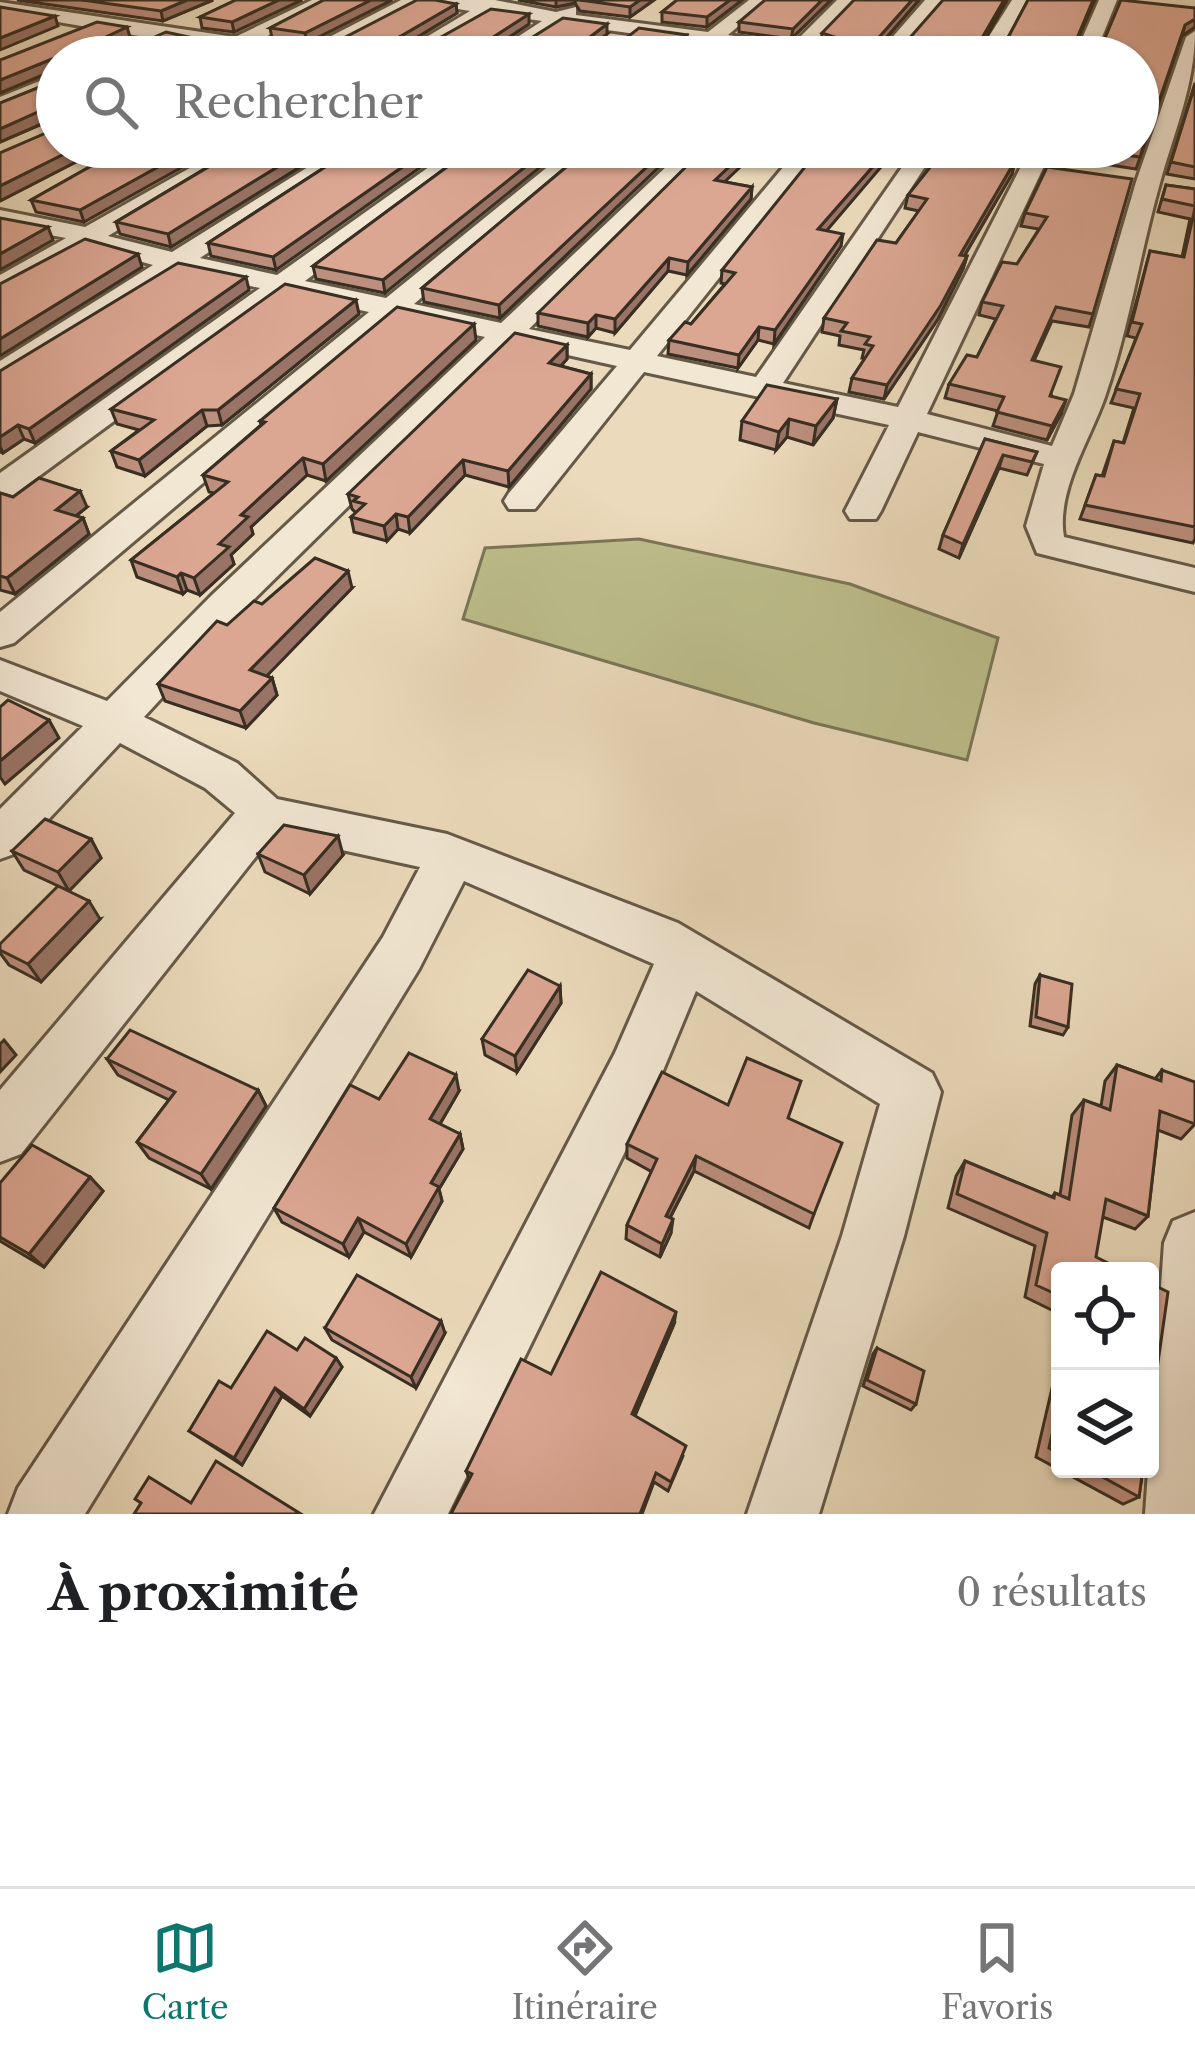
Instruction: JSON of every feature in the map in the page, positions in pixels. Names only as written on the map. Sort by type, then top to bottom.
[{"type":"street","points":[[0,23],[60,0]]},
{"type":"street","points":[[253,36],[326,0]]},
{"type":"street","points":[[350,36],[414,0]]},
{"type":"street","points":[[427,0],[495,4],[683,36]]},
{"type":"street","points":[[529,36],[587,0]]},
{"type":"street","points":[[716,36],[760,0]]},
{"type":"street","points":[[812,36],[847,0]]},
{"type":"street","points":[[903,36],[935,0]]},
{"type":"street","points":[[999,36],[1021,0]]},
{"type":"street","points":[[1094,36],[1111,0],[1134,2]]},
{"type":"street","points":[[439,36],[495,4]]},
{"type":"street","points":[[0,7],[193,36]]},
{"type":"street","points":[[63,36],[134,7]]},
{"type":"street","points":[[624,36],[660,10]]},
{"type":"street","points":[[158,36],[200,17]]},
{"type":"street","points":[[1159,151],[1195,37]]},
{"type":"street","points":[[0,105],[36,89]]},
{"type":"street","points":[[0,287],[207,168]]},
{"type":"street","points":[[0,374],[323,168]]},
{"type":"street","points":[[0,488],[443,168]]},
{"type":"street","points":[[0,634],[561,168]]},
{"type":"street","points":[[0,840],[225,605],[679,168]]},
{"type":"street","points":[[522,501],[795,168]]},
{"type":"street","points":[[764,388],[915,168]]},
{"type":"street","points":[[863,511],[1032,168]]},
{"type":"street","points":[[1153,168],[1090,394],[1063,458],[1044,537],[1051,545],[1195,580]]},
{"type":"street","points":[[0,216],[38,196]]},
{"type":"street","points":[[0,216],[60,226],[87,237],[284,285],[907,419],[1063,458]]},
{"type":"street","points":[[0,676],[115,722],[202,765],[258,803],[262,814]]},
{"type":"street","points":[[262,814],[447,853],[661,939],[912,1092],[873,1236],[784,1514]]},
{"type":"street","points":[[0,1134],[262,814]]},
{"type":"street","points":[[44,1514],[401,953],[444,872],[447,853]]},
{"type":"street","points":[[410,1514],[635,1070],[684,956]]},
{"type":"street","points":[[1181,1514],[1195,1243]]},
{"type":"green space","points":[[639,539],[850,584],[998,638],[967,760],[814,723],[463,619],[485,548]]},
{"type":"building","points":[[82,0],[187,0],[161,11]]},
{"type":"building","points":[[236,0],[279,0],[232,22],[200,17]]},
{"type":"building","points":[[324,0],[371,0],[305,33],[270,28]]},
{"type":"building","points":[[417,0],[456,4],[401,36],[348,36]]},
{"type":"building","points":[[580,0],[640,0],[630,7]]},
{"type":"building","points":[[677,0],[730,0],[707,17],[662,12]]},
{"type":"building","points":[[765,0],[822,0],[793,29],[739,22]]},
{"type":"building","points":[[854,0],[912,0],[880,36],[822,33]]},
{"type":"building","points":[[943,0],[1004,0],[983,36],[911,36]]},
{"type":"building","points":[[1028,0],[1093,0],[1078,36],[1009,36]]},
{"type":"building","points":[[1121,0],[1195,8],[1195,19],[1185,25],[1159,101],[1159,36],[1106,36]]},
{"type":"building","points":[[0,7],[55,16],[0,38]]},
{"type":"building","points":[[491,9],[529,14],[495,36],[443,36]]},
{"type":"building","points":[[563,18],[607,24],[591,36],[534,36]]},
{"type":"building","points":[[97,22],[127,27],[108,36],[61,36]]},
{"type":"building","points":[[639,28],[686,36],[629,36]]},
{"type":"building","points":[[36,46],[36,65],[0,80],[0,60]]},
{"type":"building","points":[[1195,85],[1195,167],[1171,162]]},
{"type":"building","points":[[36,89],[36,113],[0,129],[0,103]]},
{"type":"building","points":[[36,137],[36,168],[0,186],[0,153]]},
{"type":"building","points":[[88,168],[156,168],[80,210],[31,200]]},
{"type":"building","points":[[207,168],[276,168],[168,234],[116,222]]},
{"type":"building","points":[[324,168],[401,168],[273,257],[208,243]]},
{"type":"building","points":[[446,168],[524,168],[383,280],[313,266]]},
{"type":"building","points":[[565,168],[646,168],[499,305],[422,288]]},
{"type":"building","points":[[685,168],[728,168],[715,180],[752,187],[688,262],[669,258],[615,319],[596,315],[588,323],[538,313]]},
{"type":"building","points":[[804,168],[872,168],[818,229],[843,234],[775,330],[759,327],[739,355],[669,340],[685,322],[691,324],[735,273],[722,270]]},
{"type":"building","points":[[929,168],[1011,168],[960,255],[967,256],[941,305],[887,385],[852,378],[873,346],[865,344],[870,337],[841,331],[847,323],[824,318],[877,240],[896,243],[927,199],[908,195]]},
{"type":"building","points":[[1047,168],[1132,179],[1093,314],[1056,307],[1032,360],[1061,367],[1050,396],[1066,400],[1052,426],[997,412],[1004,397],[949,384],[967,355],[977,357],[1003,306],[982,302],[1002,262],[1017,264],[1047,217],[1025,213]]},
{"type":"building","points":[[1166,185],[1195,189],[1195,206],[1162,199]]},
{"type":"building","points":[[1195,208],[1195,527],[1085,505],[1096,475],[1104,476],[1114,441],[1124,443],[1140,394],[1116,389],[1142,324],[1132,322],[1150,251],[1184,257]]},
{"type":"building","points":[[0,218],[48,227],[0,254]]},
{"type":"building","points":[[85,239],[138,254],[0,339],[0,284]]},
{"type":"building","points":[[178,263],[246,277],[29,429],[18,425],[0,437],[0,371]]},
{"type":"building","points":[[285,284],[356,300],[218,410],[202,410],[139,460],[111,451],[154,420],[111,409]]},
{"type":"building","points":[[397,307],[474,324],[323,464],[303,458],[241,515],[248,517],[219,544],[229,547],[194,578],[181,573],[177,577],[131,560],[228,482],[203,475]]},
{"type":"building","points":[[515,333],[567,345],[549,363],[591,374],[508,471],[463,460],[408,517],[396,514],[384,526],[351,517],[365,504],[348,494]]},
{"type":"building","points":[[767,385],[837,399],[816,426],[789,419],[779,432],[742,421]]},
{"type":"building","points":[[985,439],[1037,452],[1032,462],[1003,455],[963,544],[943,535]]},
{"type":"building","points":[[39,478],[80,491],[56,510],[83,518],[7,578],[0,576],[0,493],[13,497]]},
{"type":"building","points":[[315,558],[348,571],[250,670],[272,678],[240,711],[158,684],[217,621],[227,625],[254,601],[262,604]]},
{"type":"building","points":[[8,700],[49,720],[0,761],[0,707]]},
{"type":"building","points":[[45,819],[91,839],[58,872],[12,851]]},
{"type":"building","points":[[284,825],[338,836],[304,875],[258,854]]},
{"type":"building","points":[[58,886],[89,901],[28,964],[0,950],[0,944]]},
{"type":"building","points":[[528,970],[560,986],[515,1056],[482,1039]]},
{"type":"building","points":[[1040,975],[1072,984],[1068,1027],[1036,1017]]},
{"type":"building","points":[[130,1030],[258,1090],[201,1174],[137,1142],[175,1092],[107,1059]]},
{"type":"building","points":[[409,1053],[456,1075],[430,1119],[460,1134],[431,1183],[439,1187],[406,1244],[358,1218],[343,1244],[274,1208],[350,1085],[379,1099]]},
{"type":"building","points":[[747,1058],[801,1081],[788,1118],[842,1143],[814,1214],[696,1156],[666,1216],[673,1219],[662,1244],[627,1225],[657,1159],[627,1144],[662,1072],[728,1105]]},
{"type":"building","points":[[1117,1065],[1161,1081],[1162,1070],[1195,1082],[1195,1124],[1160,1111],[1148,1216],[1106,1199],[1096,1257],[1106,1262],[1051,1262],[1051,1292],[1036,1285],[1047,1233],[957,1194],[965,1161],[1054,1198],[1055,1193],[1069,1199],[1084,1100],[1110,1110]]},
{"type":"building","points":[[32,1145],[90,1177],[29,1254],[0,1237],[0,1183]]},
{"type":"building","points":[[601,1272],[676,1312],[632,1414],[686,1446],[671,1482],[656,1473],[640,1514],[451,1514],[472,1474],[466,1471],[521,1359],[551,1374]]},
{"type":"building","points":[[357,1275],[441,1321],[411,1377],[325,1328]]},
{"type":"building","points":[[1159,1288],[1168,1292],[1159,1355]]},
{"type":"building","points":[[267,1331],[297,1350],[305,1338],[336,1358],[304,1409],[275,1388],[234,1458],[189,1431],[219,1381],[231,1388]]},
{"type":"building","points":[[877,1348],[924,1371],[916,1404],[867,1380]]},
{"type":"building","points":[[216,1461],[301,1514],[134,1514],[141,1503],[135,1499],[149,1477],[191,1503]]},
{"type":"building","points":[[1104,1478],[1142,1478],[1139,1497]]}]
